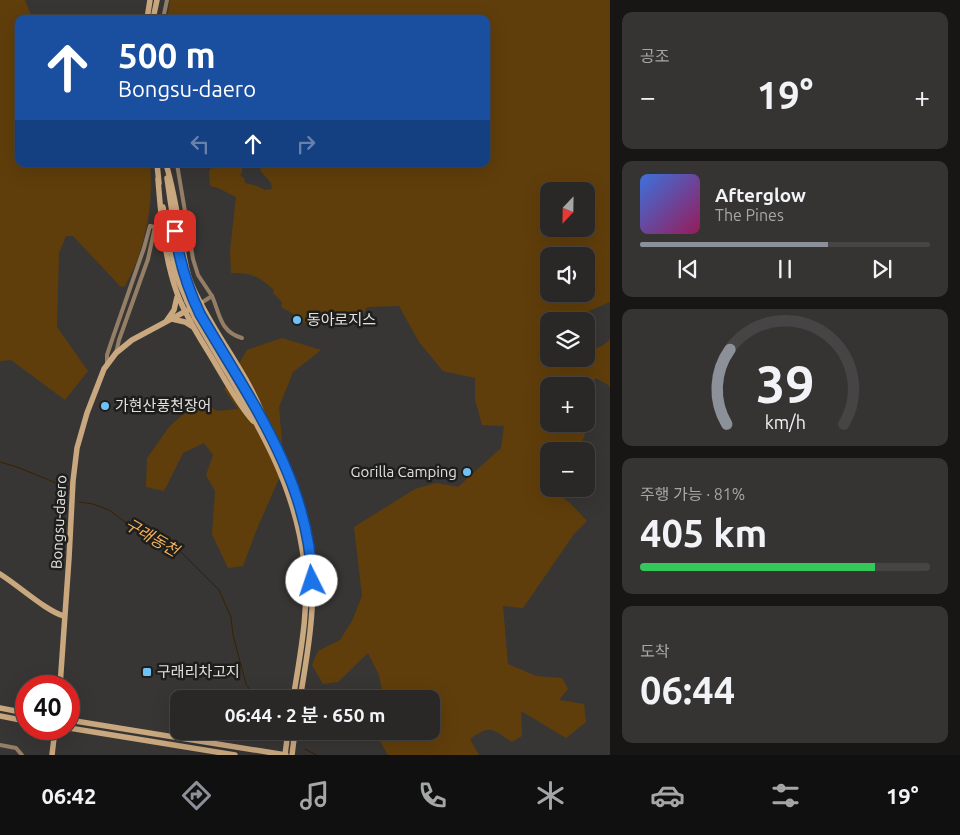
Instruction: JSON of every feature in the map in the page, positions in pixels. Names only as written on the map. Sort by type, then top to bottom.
[{"type":"street","points":[[147,15],[150,0]]},
{"type":"street","points":[[154,15],[157,0]]},
{"type":"street","points":[[164,15],[166,0]]},
{"type":"street","points":[[157,167],[160,214],[167,256],[177,292],[185,311],[247,415],[265,432]]},
{"type":"street","points":[[166,167],[178,249],[190,300]]},
{"type":"street","points":[[167,167],[191,282],[250,389],[292,499],[300,530],[305,564],[305,594],[303,628],[294,690]]},
{"type":"street","points":[[177,167],[192,259],[198,275],[212,296],[224,327],[231,334],[242,338]]},
{"type":"street","points":[[158,180],[176,275],[265,432],[281,455],[298,498],[311,557],[312,592],[301,690]]},
{"type":"street","name":"Bongsu-daero","points":[[107,364],[107,355],[150,226],[153,226],[155,227],[154,238],[116,352]]},
{"type":"street","points":[[164,323],[176,306],[177,292]]},
{"type":"street","points":[[201,303],[212,296]]},
{"type":"street","name":"Bongsu-daero","points":[[61,675],[64,616],[68,588],[73,481],[77,448],[87,413],[107,364],[116,352],[130,342],[201,303]]},
{"type":"street","points":[[172,319],[184,322],[195,328]]},
{"type":"street","points":[[121,334],[130,342]]},
{"type":"street","points":[[112,340],[116,352]]},
{"type":"street","points":[[0,574],[53,612],[64,616]]},
{"type":"street","points":[[0,708],[15,711]]},
{"type":"street","points":[[0,716],[15,719]]},
{"type":"street","points":[[80,722],[285,755],[287,740]]},
{"type":"street","points":[[80,730],[235,755]]},
{"type":"street","points":[[52,755],[54,740]]},
{"type":"street","points":[[292,755],[294,740]]},
{"type":"street","points":[[0,745],[16,748],[22,755]]},
{"type":"shaded area","points":[[0,0],[25,0],[32,15],[15,15],[15,167],[150,167],[151,196],[143,242],[132,272],[123,287],[73,236],[66,236],[59,253],[57,327],[88,371],[65,400],[11,360],[0,361]]},
{"type":"shaded area","points":[[170,0],[610,0],[610,302],[586,312],[540,312],[540,367],[595,367],[595,348],[610,339],[610,388],[608,385],[595,379],[595,377],[540,377],[540,432],[585,432],[585,434],[582,442],[540,442],[540,497],[562,497],[587,521],[574,534],[523,608],[503,606],[508,664],[536,676],[562,678],[568,689],[559,700],[584,704],[586,722],[566,738],[521,711],[522,736],[512,742],[495,731],[483,731],[470,739],[479,755],[388,755],[379,740],[440,740],[440,690],[382,690],[379,675],[368,653],[338,682],[323,684],[312,665],[318,651],[340,640],[352,621],[362,596],[354,527],[415,489],[436,483],[458,487],[501,448],[504,426],[482,425],[475,399],[475,378],[443,371],[419,342],[399,306],[367,307],[364,313],[350,318],[333,322],[313,319],[311,325],[299,321],[299,317],[281,307],[282,302],[273,293],[274,290],[263,281],[250,275],[231,273],[230,251],[236,197],[210,186],[210,169],[242,167],[240,175],[244,178],[245,183],[265,190],[272,189],[271,183],[260,170],[262,167],[490,167],[490,15],[168,15]]},
{"type":"shaded area","points":[[282,338],[321,350],[293,372],[279,407],[284,467],[243,566],[228,568],[212,534],[215,491],[206,475],[213,455],[204,443],[183,453],[164,491],[146,487],[147,458],[169,427],[188,410],[193,395],[217,411],[238,409],[224,389],[247,350]]},
{"type":"waterway","name":"구래동천","points":[[0,462],[66,487],[65,500]]},
{"type":"waterway","name":"구래동천","points":[[79,502],[93,504],[109,510],[133,528],[181,552],[219,590],[231,617],[233,635],[246,684],[250,690]]},
{"type":"waterway","name":"구래동천","points":[[305,749],[316,755]]},
{"type":"place","name":"동아로지스","points":[[297,320]]},
{"type":"place","name":"가현산풍천장어","points":[[105,406]]},
{"type":"place","name":"Gorilla Camping","points":[[467,472]]},
{"type":"place","name":"구래리차고지","points":[[147,672]]},
{"type":"route","points":[[175,231],[181,265],[200,314],[268,430],[292,481],[302,510],[307,533],[312,581]]}]
